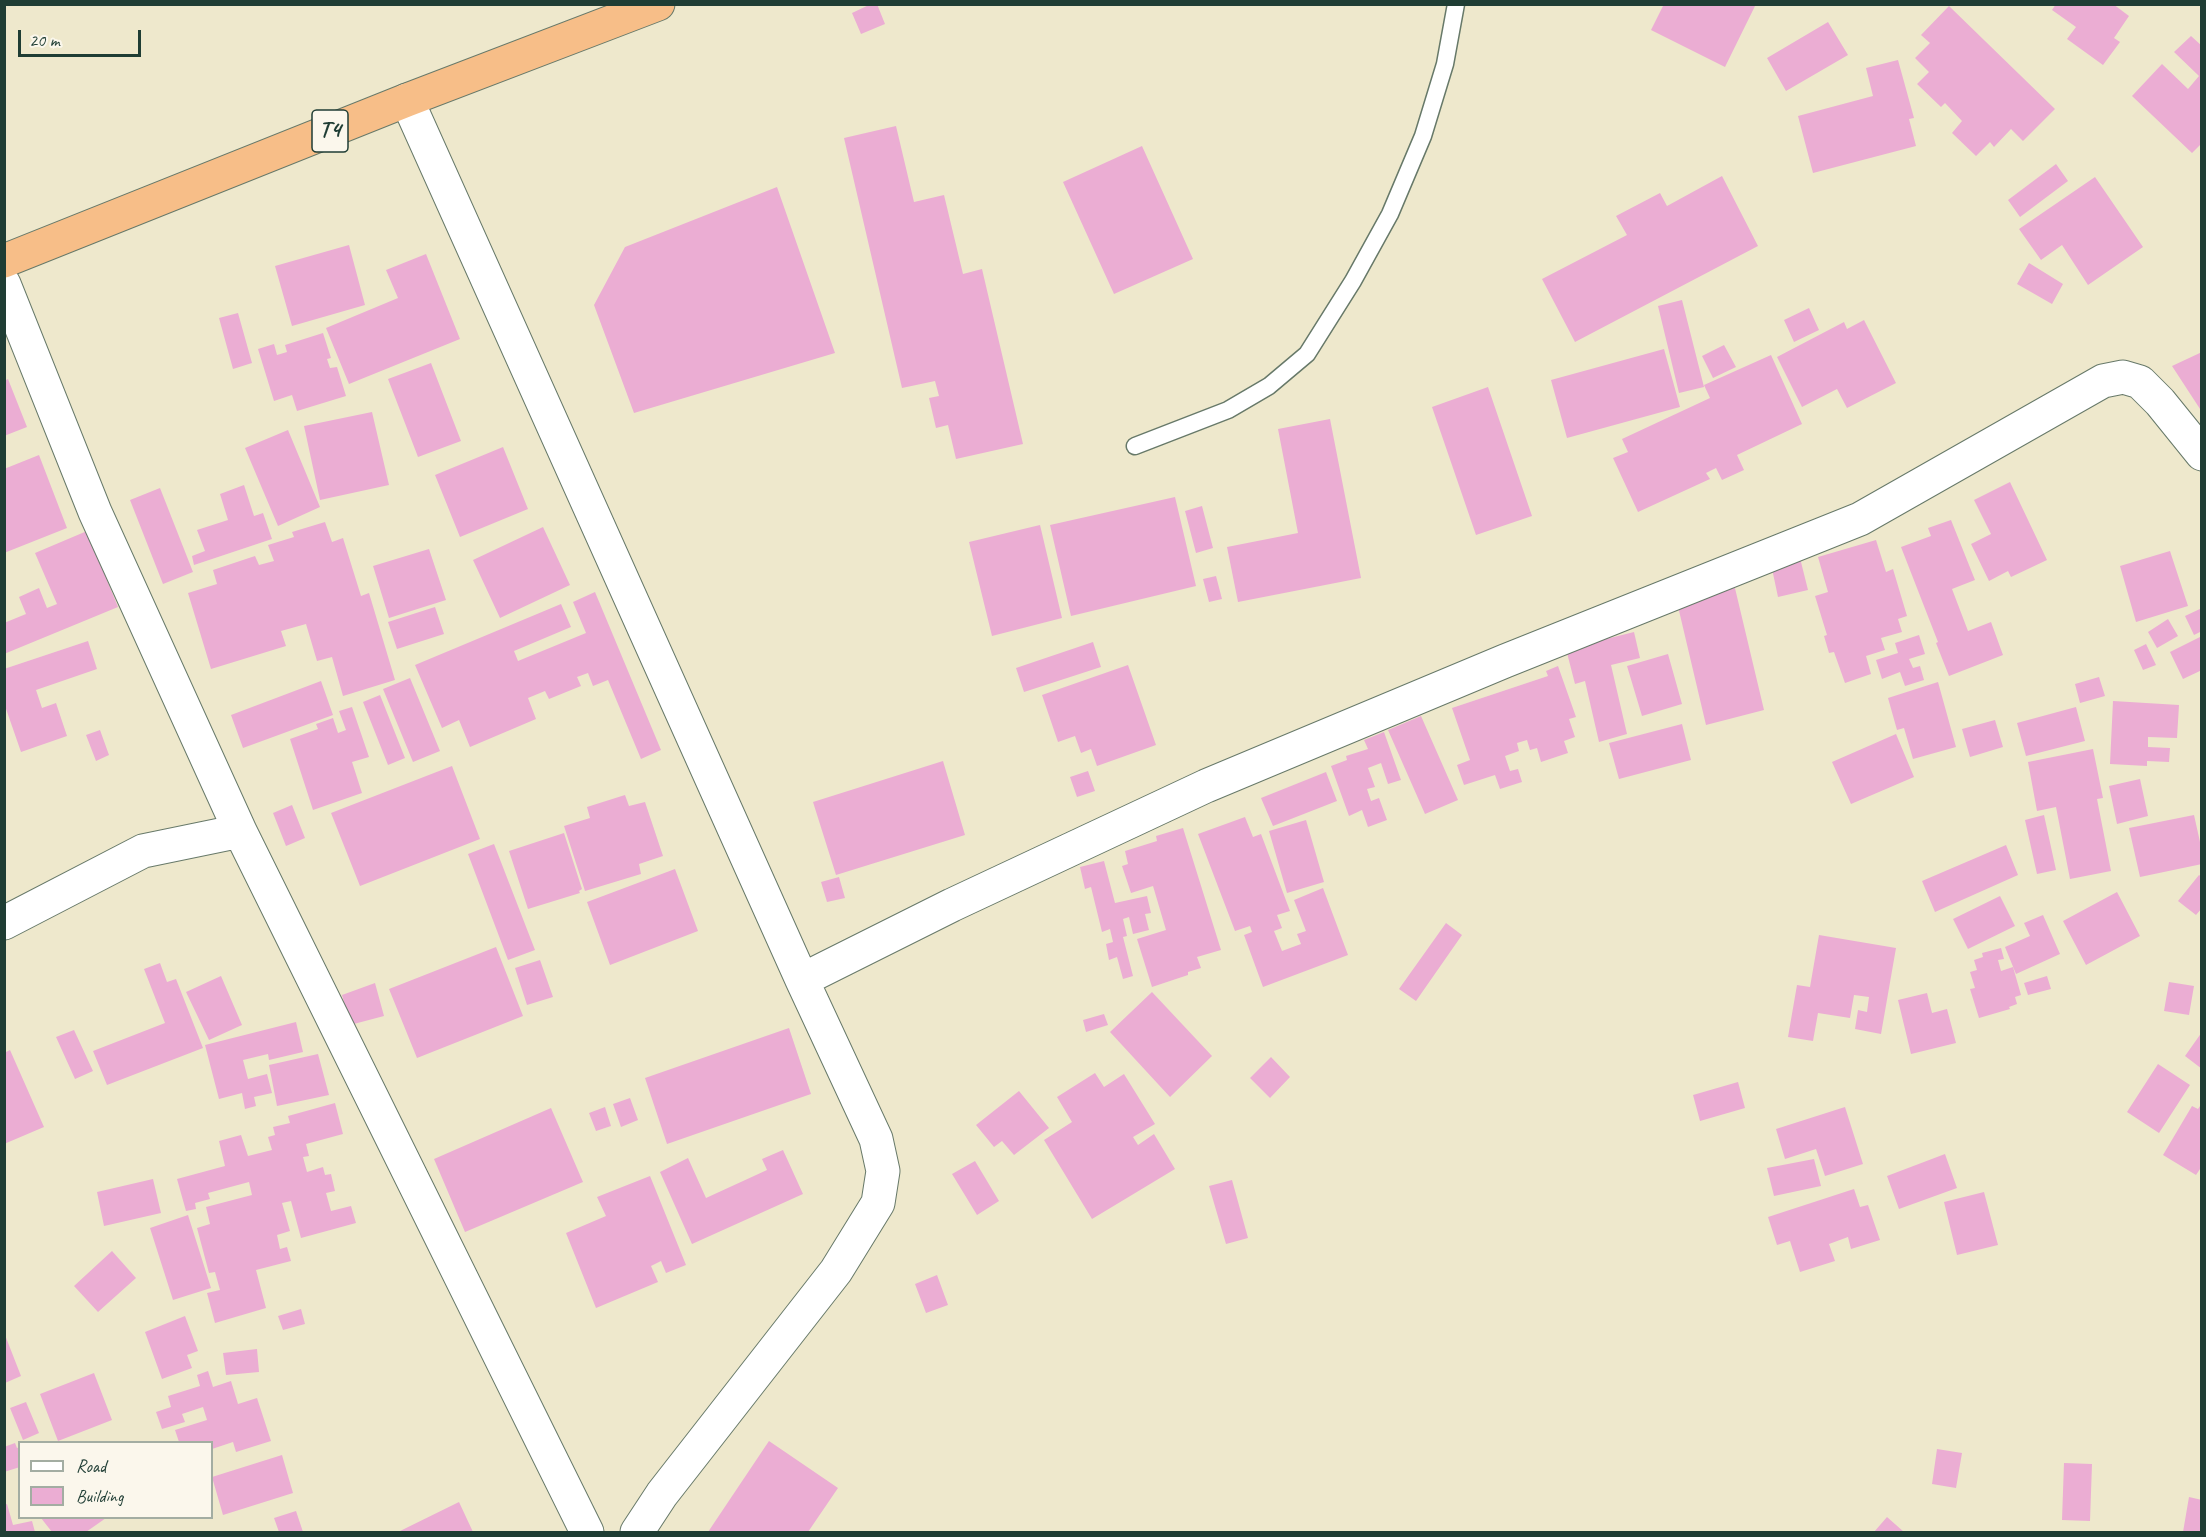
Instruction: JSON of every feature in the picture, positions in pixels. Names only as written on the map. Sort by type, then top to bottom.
[{"type":"highway","name":"T4","points":[[4,261],[407,100],[658,4]]},
{"type":"street","points":[[407,100],[802,980],[876,1139],[883,1171],[878,1203],[836,1271],[662,1494],[637,1533]]},
{"type":"street","points":[[4,284],[95,512],[240,831],[587,1533]]},
{"type":"street","points":[[802,980],[952,905],[1206,786],[1505,661],[1860,519],[2103,381],[2122,377],[2140,382],[2160,402],[2202,454]]},
{"type":"street","points":[[4,923],[143,851],[240,831]]},
{"type":"lane","points":[[1135,446],[1228,411],[1269,386],[1307,354],[1353,281],[1390,214],[1423,136],[1445,64],[1456,4]]},
{"type":"building","points":[[871,4],[877,4],[885,24],[861,34],[852,13]]},
{"type":"building","points":[[1664,4],[1756,4],[1725,67],[1651,30]]},
{"type":"building","points":[[2056,4],[2113,4],[2129,16],[2114,38],[2120,42],[2103,65],[2067,39],[2076,27],[2052,10]]},
{"type":"building","points":[[1949,6],[2055,109],[2023,141],[2011,129],[1994,147],[1990,142],[1976,156],[1952,133],[1962,121],[1945,103],[1941,107],[1917,84],[1929,72],[1915,58],[1930,43],[1921,35]]},
{"type":"building","points":[[1828,22],[1848,55],[1786,91],[1767,58]]},
{"type":"building","points":[[2191,36],[2202,46],[2202,143],[2192,153],[2132,96],[2162,64],[2188,89],[2199,76],[2174,52]]},
{"type":"building","points":[[1898,60],[1914,118],[1909,119],[1916,146],[1813,173],[1798,116],[1873,96],[1866,68]]},
{"type":"building","points":[[896,126],[914,202],[944,195],[963,274],[982,269],[1023,444],[956,459],[948,425],[936,428],[929,398],[939,396],[935,381],[902,388],[844,138]]},
{"type":"building","points":[[1142,146],[1193,259],[1114,294],[1063,182]]},
{"type":"building","points":[[2056,164],[2068,181],[2020,217],[2008,200]]},
{"type":"building","points":[[1722,176],[1758,246],[1575,342],[1542,279],[1627,235],[1616,216],[1660,193],[1667,206]]},
{"type":"building","points":[[2095,177],[2143,247],[2088,285],[2062,245],[2041,260],[2019,229]]},
{"type":"building","points":[[777,187],[835,353],[634,413],[594,305],[625,247]]},
{"type":"building","points":[[349,245],[365,305],[292,326],[275,266]]},
{"type":"building","points":[[426,254],[460,339],[349,384],[326,328],[398,298],[386,270]]},
{"type":"building","points":[[2029,263],[2063,284],[2052,304],[2017,284]]},
{"type":"building","points":[[1682,300],[1704,387],[1679,393],[1658,306]]},
{"type":"building","points":[[1809,308],[1819,330],[1794,342],[1784,320]]},
{"type":"building","points":[[238,313],[252,363],[233,369],[219,318]]},
{"type":"building","points":[[1864,320],[1896,383],[1847,408],[1837,389],[1802,407],[1777,357],[1844,322],[1847,329]]},
{"type":"building","points":[[323,333],[331,358],[327,359],[330,368],[337,367],[346,396],[297,411],[292,395],[274,401],[258,349],[274,344],[277,355],[287,352],[285,345]]},
{"type":"building","points":[[1724,345],[1736,367],[1713,378],[1702,356]]},
{"type":"building","points":[[1664,349],[1680,407],[1567,438],[1551,380]]},
{"type":"building","points":[[2202,352],[2202,412],[2172,366]]},
{"type":"building","points":[[1771,355],[1802,424],[1737,455],[1744,470],[1722,480],[1716,468],[1706,473],[1710,479],[1638,512],[1613,458],[1628,452],[1622,439],[1710,398],[1704,385]]},
{"type":"building","points":[[431,363],[461,441],[418,457],[388,379]]},
{"type":"building","points":[[8,379],[27,427],[4,436],[4,381]]},
{"type":"building","points":[[1488,387],[1532,516],[1476,535],[1432,407]]},
{"type":"building","points":[[372,412],[389,485],[320,500],[304,426]]},
{"type":"building","points":[[1330,419],[1361,578],[1238,602],[1227,547],[1298,533],[1278,429]]},
{"type":"building","points":[[288,430],[320,507],[278,526],[245,448]]},
{"type":"building","points":[[503,447],[528,509],[460,537],[435,475]]},
{"type":"building","points":[[39,455],[67,528],[4,553],[4,469]]},
{"type":"building","points":[[2010,482],[2047,560],[2011,577],[2008,571],[1989,581],[1971,544],[1991,534],[1974,500]]},
{"type":"building","points":[[244,485],[254,516],[263,513],[272,539],[194,565],[192,556],[205,551],[197,530],[228,520],[220,494]]},
{"type":"building","points":[[160,488],[193,572],[163,584],[130,500]]},
{"type":"building","points":[[1175,497],[1196,586],[1071,616],[1050,525]]},
{"type":"building","points":[[1202,506],[1213,548],[1196,553],[1185,511]]},
{"type":"building","points":[[1951,520],[1975,580],[1952,589],[1968,631],[1991,622],[2003,655],[1949,676],[1901,547],[1931,536],[1928,528]]},
{"type":"building","points":[[325,522],[332,542],[343,538],[361,596],[369,593],[395,680],[343,696],[332,657],[317,661],[306,624],[281,631],[286,646],[211,669],[188,593],[217,584],[213,570],[255,556],[259,565],[274,561],[268,545],[294,537],[292,532]]},
{"type":"building","points":[[1040,525],[1062,618],[992,636],[969,542]]},
{"type":"building","points":[[543,527],[570,585],[500,618],[473,560]]},
{"type":"building","points":[[87,531],[118,607],[4,654],[4,623],[26,614],[19,597],[39,588],[47,608],[57,604],[35,553]]},
{"type":"building","points":[[1876,540],[1886,572],[1893,569],[1907,616],[1898,619],[1902,632],[1881,638],[1885,650],[1866,656],[1871,674],[1845,683],[1834,652],[1829,653],[1824,636],[1827,635],[1815,596],[1828,592],[1818,557]]},
{"type":"building","points":[[429,549],[446,600],[389,618],[373,566]]},
{"type":"building","points":[[2170,551],[2188,606],[2136,622],[2120,566]]},
{"type":"building","points":[[1800,558],[1808,590],[1778,597],[1771,564]]},
{"type":"building","points":[[1216,576],[1222,599],[1209,602],[1203,579]]},
{"type":"building","points":[[1734,584],[1764,710],[1706,725],[1676,598]]},
{"type":"building","points":[[595,592],[661,750],[641,759],[608,680],[593,686],[588,673],[577,677],[581,686],[549,699],[545,691],[528,698],[536,719],[470,747],[459,720],[442,728],[415,665],[561,604],[571,627],[514,651],[518,661],[586,633],[573,602]]},
{"type":"building","points":[[435,607],[444,634],[397,649],[388,622]]},
{"type":"building","points":[[2202,608],[2202,631],[2194,635],[2185,616]]},
{"type":"building","points":[[2168,619],[2178,636],[2157,648],[2148,632]]},
{"type":"building","points":[[1634,632],[1640,658],[1611,665],[1627,734],[1599,742],[1585,681],[1575,684],[1566,649]]},
{"type":"building","points":[[1919,635],[1925,654],[1909,659],[1913,668],[1920,666],[1924,680],[1905,686],[1900,672],[1882,679],[1876,660],[1898,653],[1895,643]]},
{"type":"building","points":[[2202,636],[2202,670],[2183,679],[2170,652]]},
{"type":"building","points":[[88,641],[97,669],[36,690],[42,708],[56,703],[67,736],[21,752],[4,703],[4,669]]},
{"type":"building","points":[[1093,642],[1101,667],[1024,692],[1016,668]]},
{"type":"building","points":[[2146,644],[2156,665],[2143,670],[2134,650]]},
{"type":"building","points":[[1668,654],[1682,704],[1642,716],[1627,666]]},
{"type":"building","points":[[1128,665],[1156,745],[1097,766],[1091,749],[1081,753],[1075,736],[1058,742],[1042,695]]},
{"type":"building","points":[[1558,666],[1576,717],[1569,719],[1575,737],[1564,741],[1568,753],[1541,762],[1537,748],[1530,750],[1527,740],[1517,743],[1519,751],[1505,756],[1510,771],[1518,769],[1522,782],[1500,789],[1495,775],[1464,785],[1457,765],[1470,760],[1452,708],[1548,676],[1546,671]]},
{"type":"building","points":[[2099,677],[2105,696],[2080,703],[2075,684]]},
{"type":"building","points":[[410,678],[440,751],[413,762],[383,689]]},
{"type":"building","points":[[321,681],[333,715],[243,748],[231,715]]},
{"type":"building","points":[[1938,682],[1956,747],[1913,759],[1904,728],[1897,730],[1888,698]]},
{"type":"building","points":[[380,695],[405,758],[388,765],[363,702]]},
{"type":"building","points":[[2113,701],[2179,705],[2177,738],[2148,737],[2148,747],[2170,748],[2169,762],[2147,761],[2147,766],[2110,764]]},
{"type":"building","points":[[352,707],[369,757],[352,762],[362,793],[313,810],[290,739],[318,729],[316,724],[333,718],[338,733],[346,730],[339,711]]},
{"type":"building","points":[[2076,707],[2085,741],[2026,756],[2017,723]]},
{"type":"building","points":[[1421,716],[1458,800],[1425,814],[1388,730]]},
{"type":"building","points":[[1995,720],[2003,747],[1970,757],[1962,729]]},
{"type":"building","points":[[1682,724],[1691,760],[1619,779],[1609,743]]},
{"type":"building","points":[[100,730],[109,755],[96,761],[86,735]]},
{"type":"building","points":[[1384,732],[1401,780],[1388,784],[1381,763],[1368,768],[1375,787],[1367,789],[1371,801],[1379,798],[1387,820],[1368,827],[1362,810],[1349,816],[1331,766],[1347,760],[1346,756],[1368,749],[1364,740]]},
{"type":"building","points":[[1896,734],[1914,777],[1851,804],[1832,762]]},
{"type":"building","points":[[2093,749],[2103,798],[2097,799],[2111,871],[2070,879],[2056,807],[2037,811],[2028,762]]},
{"type":"building","points":[[943,761],[965,835],[836,875],[813,802]]},
{"type":"building","points":[[452,766],[480,839],[360,886],[331,813]]},
{"type":"building","points":[[1088,771],[1095,791],[1077,797],[1070,777]]},
{"type":"building","points":[[1326,772],[1337,801],[1273,826],[1261,798]]},
{"type":"building","points":[[2140,779],[2148,816],[2117,824],[2109,786]]},
{"type":"building","points":[[625,795],[629,806],[645,802],[663,856],[639,864],[641,874],[585,891],[564,826],[590,818],[587,807]]},
{"type":"building","points":[[292,805],[305,838],[286,846],[273,813]]},
{"type":"building","points":[[2044,815],[2056,870],[2037,874],[2025,820]]},
{"type":"building","points":[[2194,815],[2202,851],[2202,864],[2140,877],[2129,828]]},
{"type":"building","points":[[1245,817],[1253,837],[1261,834],[1290,911],[1277,915],[1282,928],[1274,931],[1282,951],[1301,944],[1297,934],[1306,931],[1294,900],[1323,888],[1348,955],[1263,987],[1244,935],[1252,932],[1250,926],[1235,931],[1198,834]]},
{"type":"building","points":[[1306,820],[1324,882],[1287,893],[1269,831]]},
{"type":"building","points":[[1183,828],[1221,950],[1197,957],[1201,968],[1188,972],[1188,975],[1152,987],[1137,939],[1166,930],[1153,886],[1131,893],[1122,866],[1128,864],[1125,851],[1157,841],[1156,836]]},
{"type":"building","points":[[564,833],[582,889],[580,893],[528,909],[509,851]]},
{"type":"building","points":[[494,844],[535,950],[508,960],[468,854]]},
{"type":"building","points":[[2006,845],[2018,875],[1935,912],[1922,881]]},
{"type":"building","points":[[1104,861],[1115,903],[1147,896],[1151,913],[1145,914],[1149,930],[1133,934],[1129,917],[1123,919],[1127,936],[1123,937],[1133,976],[1123,979],[1117,957],[1109,960],[1106,944],[1113,942],[1110,929],[1102,932],[1091,887],[1085,889],[1080,867]]},
{"type":"building","points":[[675,869],[698,931],[610,965],[587,902]]},
{"type":"building","points":[[2199,875],[2202,877],[2202,908],[2196,915],[2178,901]]},
{"type":"building","points":[[839,877],[845,898],[827,902],[821,882]]},
{"type":"building","points":[[2117,892],[2140,936],[2086,965],[2063,921]]},
{"type":"building","points":[[2000,896],[2015,926],[1968,949],[1953,919]]},
{"type":"building","points":[[2043,915],[2060,954],[2016,974],[2005,947],[2030,936],[2024,923]]},
{"type":"building","points":[[1446,923],[1462,935],[1416,1001],[1399,989]]},
{"type":"building","points":[[1819,935],[1896,948],[1881,1034],[1855,1029],[1858,1010],[1867,1012],[1869,997],[1854,995],[1850,1018],[1818,1013],[1813,1041],[1788,1037],[1797,985],[1810,987]]},
{"type":"building","points":[[496,947],[523,1016],[417,1058],[389,989]]},
{"type":"building","points":[[2001,948],[2004,959],[1998,960],[2001,971],[2013,967],[2021,995],[2015,997],[2017,1004],[2009,1007],[2010,1009],[1979,1018],[1970,989],[1975,988],[1970,972],[1977,970],[1974,960],[1983,957],[1982,953]]},
{"type":"building","points":[[540,960],[553,997],[527,1005],[515,968]]},
{"type":"building","points":[[160,963],[167,982],[176,979],[203,1048],[107,1085],[93,1051],[165,1023],[144,969]]},
{"type":"building","points":[[221,976],[242,1025],[209,1040],[186,992]]},
{"type":"building","points":[[2047,976],[2051,989],[2028,995],[2024,983]]},
{"type":"building","points":[[2169,982],[2194,986],[2189,1015],[2164,1011]]},
{"type":"building","points":[[375,983],[384,1016],[350,1025],[342,995]]},
{"type":"building","points":[[1152,992],[1212,1056],[1170,1097],[1110,1032]]},
{"type":"building","points":[[1927,993],[1932,1013],[1947,1009],[1956,1043],[1911,1054],[1898,1000]]},
{"type":"building","points":[[1104,1014],[1108,1025],[1086,1032],[1083,1020]]},
{"type":"building","points":[[296,1022],[303,1052],[269,1060],[268,1054],[243,1060],[248,1079],[267,1074],[272,1093],[254,1097],[256,1106],[245,1109],[242,1093],[219,1099],[205,1045]]},
{"type":"building","points":[[789,1028],[811,1094],[667,1144],[645,1078]]},
{"type":"building","points":[[74,1030],[93,1071],[75,1079],[56,1037]]},
{"type":"building","points":[[2202,1032],[2202,1069],[2185,1056]]},
{"type":"building","points":[[10,1050],[44,1127],[4,1144],[4,1053]]},
{"type":"building","points":[[318,1054],[329,1095],[277,1106],[269,1065]]},
{"type":"building","points":[[1271,1057],[1290,1077],[1270,1098],[1250,1078]]},
{"type":"building","points":[[2158,1064],[2190,1085],[2159,1133],[2127,1112]]},
{"type":"building","points":[[1095,1073],[1104,1087],[1124,1074],[1155,1124],[1133,1137],[1138,1145],[1154,1134],[1175,1169],[1092,1219],[1044,1140],[1072,1122],[1057,1097]]},
{"type":"building","points":[[1738,1082],[1745,1108],[1700,1121],[1693,1095]]},
{"type":"building","points":[[1019,1091],[1049,1128],[1014,1155],[1002,1141],[994,1147],[976,1125]]},
{"type":"building","points":[[630,1098],[638,1120],[621,1127],[613,1104]]},
{"type":"building","points":[[335,1103],[343,1134],[306,1144],[309,1156],[303,1157],[307,1172],[323,1167],[325,1175],[331,1174],[335,1191],[326,1193],[331,1211],[351,1206],[356,1223],[301,1238],[291,1201],[282,1203],[290,1231],[277,1235],[280,1249],[287,1247],[291,1261],[256,1270],[266,1308],[215,1323],[207,1293],[220,1290],[215,1272],[209,1273],[197,1228],[210,1224],[206,1207],[252,1195],[249,1182],[208,1193],[210,1199],[195,1203],[196,1209],[186,1211],[177,1179],[225,1166],[219,1141],[241,1135],[248,1156],[272,1150],[268,1137],[275,1135],[273,1127],[290,1123],[288,1116]]},
{"type":"building","points":[[2202,1103],[2202,1166],[2196,1175],[2163,1155],[2192,1106],[2198,1109]]},
{"type":"building","points":[[605,1107],[611,1126],[596,1131],[589,1113]]},
{"type":"building","points":[[1845,1107],[1863,1164],[1825,1176],[1816,1149],[1785,1159],[1776,1129]]},
{"type":"building","points":[[551,1108],[583,1182],[465,1232],[434,1159]]},
{"type":"building","points":[[783,1150],[803,1194],[692,1244],[660,1172],[688,1158],[706,1198],[767,1170],[762,1159]]},
{"type":"building","points":[[1945,1154],[1957,1188],[1899,1209],[1887,1176]]},
{"type":"building","points":[[1814,1159],[1821,1186],[1774,1196],[1767,1168]]},
{"type":"building","points":[[975,1161],[999,1201],[977,1215],[952,1174]]},
{"type":"building","points":[[650,1176],[686,1265],[666,1273],[661,1261],[651,1266],[658,1282],[596,1308],[566,1233],[606,1216],[597,1197]]},
{"type":"building","points":[[153,1179],[161,1213],[104,1226],[97,1192]]},
{"type":"building","points":[[1232,1180],[1248,1238],[1226,1244],[1209,1186]]},
{"type":"building","points":[[1854,1189],[1860,1207],[1868,1205],[1880,1240],[1851,1249],[1848,1237],[1829,1244],[1835,1261],[1800,1272],[1790,1241],[1777,1245],[1768,1217]]},
{"type":"building","points":[[1984,1192],[1998,1245],[1957,1255],[1944,1202]]},
{"type":"building","points":[[188,1215],[211,1288],[173,1300],[150,1228]]},
{"type":"building","points":[[112,1251],[136,1278],[98,1312],[74,1286]]},
{"type":"building","points":[[937,1275],[948,1305],[926,1313],[915,1284]]},
{"type":"building","points":[[301,1309],[305,1324],[283,1330],[278,1316]]},
{"type":"building","points":[[185,1316],[198,1351],[187,1355],[192,1368],[162,1379],[145,1332]]},
{"type":"building","points":[[5,1335],[21,1376],[5,1383]]},
{"type":"building","points":[[257,1349],[259,1372],[226,1375],[223,1353]]},
{"type":"building","points":[[208,1371],[213,1387],[231,1381],[238,1404],[257,1398],[271,1441],[236,1452],[233,1442],[213,1449],[213,1441],[179,1441],[175,1430],[207,1420],[203,1407],[182,1414],[185,1422],[162,1429],[156,1412],[171,1407],[168,1396],[200,1386],[197,1375]]},
{"type":"building","points":[[94,1373],[112,1420],[58,1441],[40,1394]]},
{"type":"building","points":[[26,1402],[39,1433],[23,1440],[10,1408]]},
{"type":"building","points":[[769,1441],[838,1488],[808,1532],[708,1532]]},
{"type":"building","points":[[15,1443],[18,1448],[18,1468],[4,1472],[4,1447]]},
{"type":"building","points":[[1937,1449],[1962,1453],[1956,1488],[1932,1484]]},
{"type":"building","points":[[282,1455],[293,1493],[223,1515],[213,1477]]},
{"type":"building","points":[[2064,1463],[2092,1464],[2090,1521],[2062,1520]]},
{"type":"building","points":[[2189,1497],[2202,1500],[2202,1532],[2183,1532]]},
{"type":"building","points":[[459,1502],[473,1532],[398,1532]]},
{"type":"building","points":[[7,1504],[13,1525],[32,1521],[35,1532],[4,1532],[4,1505]]},
{"type":"building","points":[[296,1511],[303,1532],[279,1532],[274,1518]]},
{"type":"building","points":[[1887,1517],[1904,1532],[1874,1532]]},
{"type":"building","points":[[42,1519],[105,1519],[86,1532],[52,1532]]}]
